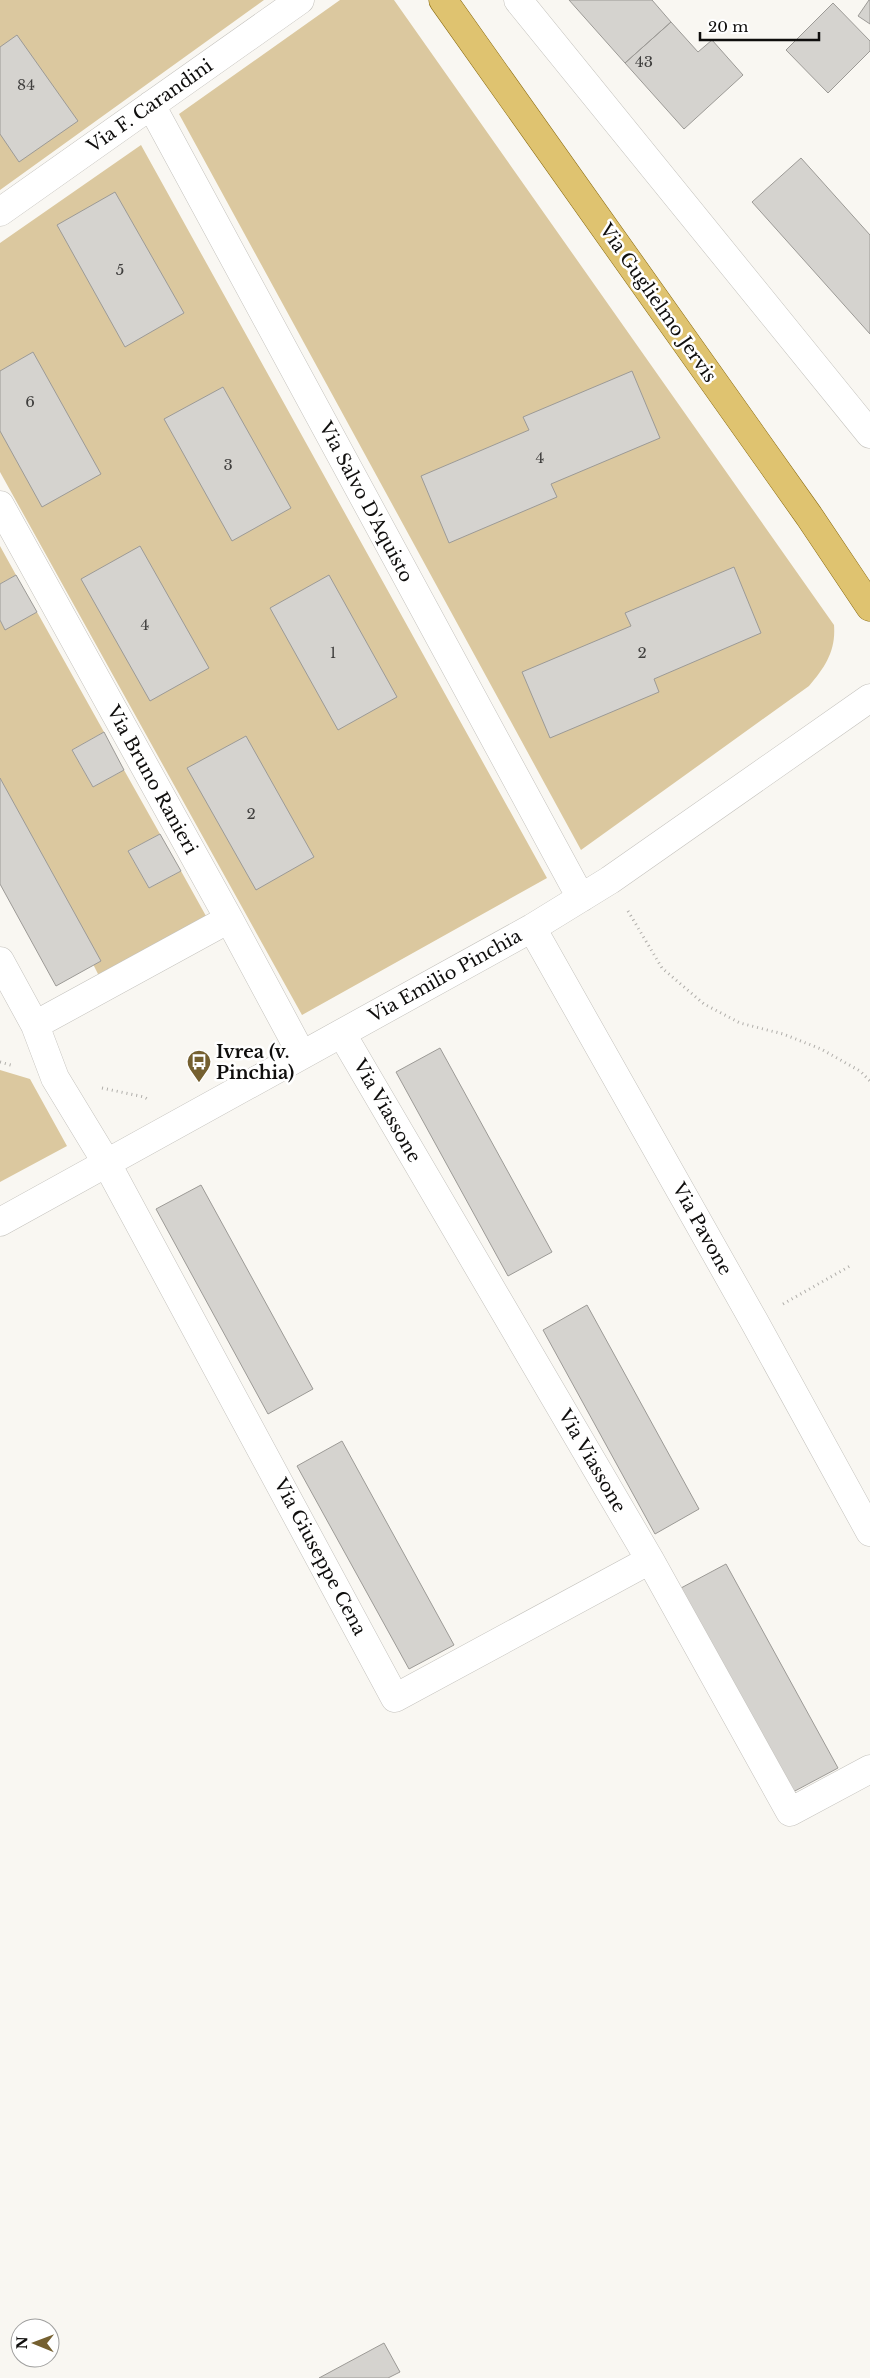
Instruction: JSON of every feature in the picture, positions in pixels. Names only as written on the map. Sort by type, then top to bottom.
[{"type":"main road","name":"Via Guglielmo Jervis","points":[[443,0],[809,516],[870,607]]},
{"type":"street","name":"Via F. Carandini","points":[[0,212],[300,0]]},
{"type":"street","points":[[518,0],[870,434]]},
{"type":"street","name":"Via Salvo D'Aquisto","points":[[151,106],[581,898]]},
{"type":"street","name":"Via Bruno Ranieri","points":[[0,505],[302,1055]]},
{"type":"street","name":"Via Emilio Pinchia","points":[[0,1222],[532,928],[610,880],[870,698]]},
{"type":"street","points":[[35,1025],[229,919]]},
{"type":"street","name":"Via Pavone","points":[[532,928],[754,1321],[870,1532]]},
{"type":"street","points":[[0,961],[35,1025],[55,1078],[106,1162]]},
{"type":"street","name":"Via Viassone","points":[[342,1034],[650,1560],[790,1812],[870,1769]]},
{"type":"street","name":"Via Giuseppe Cena","points":[[106,1162],[396,1698],[650,1560]]},
{"type":"path","points":[[610,880],[662,968],[704,1004],[740,1023],[783,1034],[821,1049],[860,1071],[870,1081]]},
{"type":"path","points":[[754,1321],[850,1266]]},
{"type":"shaded area","points":[[0,0],[264,0],[0,190]]},
{"type":"shaded area","points":[[340,0],[394,0],[834,625],[831,651],[820,672],[809,686],[581,850],[179,114]]},
{"type":"shaded area","points":[[141,145],[547,878],[302,1015],[0,472],[0,243]]},
{"type":"shaded area","points":[[0,546],[16,575],[0,584]]},
{"type":"shaded area","points":[[37,612],[104,732],[72,750],[93,787],[124,770],[160,834],[128,851],[149,888],[181,871],[206,916],[99,976],[0,778],[0,620],[5,629]]},
{"type":"shaded area","points":[[0,1070],[30,1079],[67,1146],[0,1182]]},
{"type":"building","points":[[569,0],[652,0],[671,22],[625,63]]},
{"type":"building","points":[[870,0],[870,24],[858,16]]},
{"type":"building","points":[[833,3],[870,41],[870,51],[828,93],[786,50]]},
{"type":"building","points":[[671,22],[698,52],[712,40],[743,75],[684,129],[625,63]]},
{"type":"building","points":[[17,35],[78,121],[19,162],[0,134],[0,47]]},
{"type":"building","points":[[801,158],[870,235],[870,334],[752,202]]},
{"type":"building","points":[[115,192],[184,313],[125,347],[57,225]]},
{"type":"building","points":[[33,352],[101,474],[42,507],[0,431],[0,371]]},
{"type":"building","points":[[632,371],[660,438],[551,484],[557,497],[449,543],[421,476],[529,430],[523,417]]},
{"type":"building","points":[[223,387],[291,508],[232,541],[164,419]]},
{"type":"building","points":[[140,546],[209,668],[150,701],[81,579]]},
{"type":"building","points":[[734,567],[761,633],[654,679],[659,692],[550,738],[522,672],[631,626],[625,613]]},
{"type":"building","points":[[16,575],[37,612],[5,630],[0,620],[0,584]]},
{"type":"building","points":[[329,575],[397,697],[338,730],[270,608]]},
{"type":"building","points":[[104,732],[124,770],[93,787],[72,750]]},
{"type":"building","points":[[246,736],[314,857],[256,890],[187,768]]},
{"type":"building","points":[[0,778],[101,961],[56,986],[0,884]]},
{"type":"building","points":[[160,834],[181,871],[149,888],[128,851]]},
{"type":"building","points":[[440,1048],[552,1252],[508,1276],[396,1072]]},
{"type":"building","points":[[201,1185],[313,1389],[268,1414],[156,1209]]},
{"type":"building","points":[[587,1305],[699,1509],[655,1534],[543,1330]]},
{"type":"building","points":[[342,1441],[454,1645],[409,1669],[297,1466]]},
{"type":"building","points":[[726,1564],[838,1768],[793,1792],[681,1588]]},
{"type":"building","points":[[384,2343],[400,2372],[388,2378],[319,2378]]},
{"type":"place","name":"Ivrea (v. Pinchia)","points":[[199,1083]]}]
